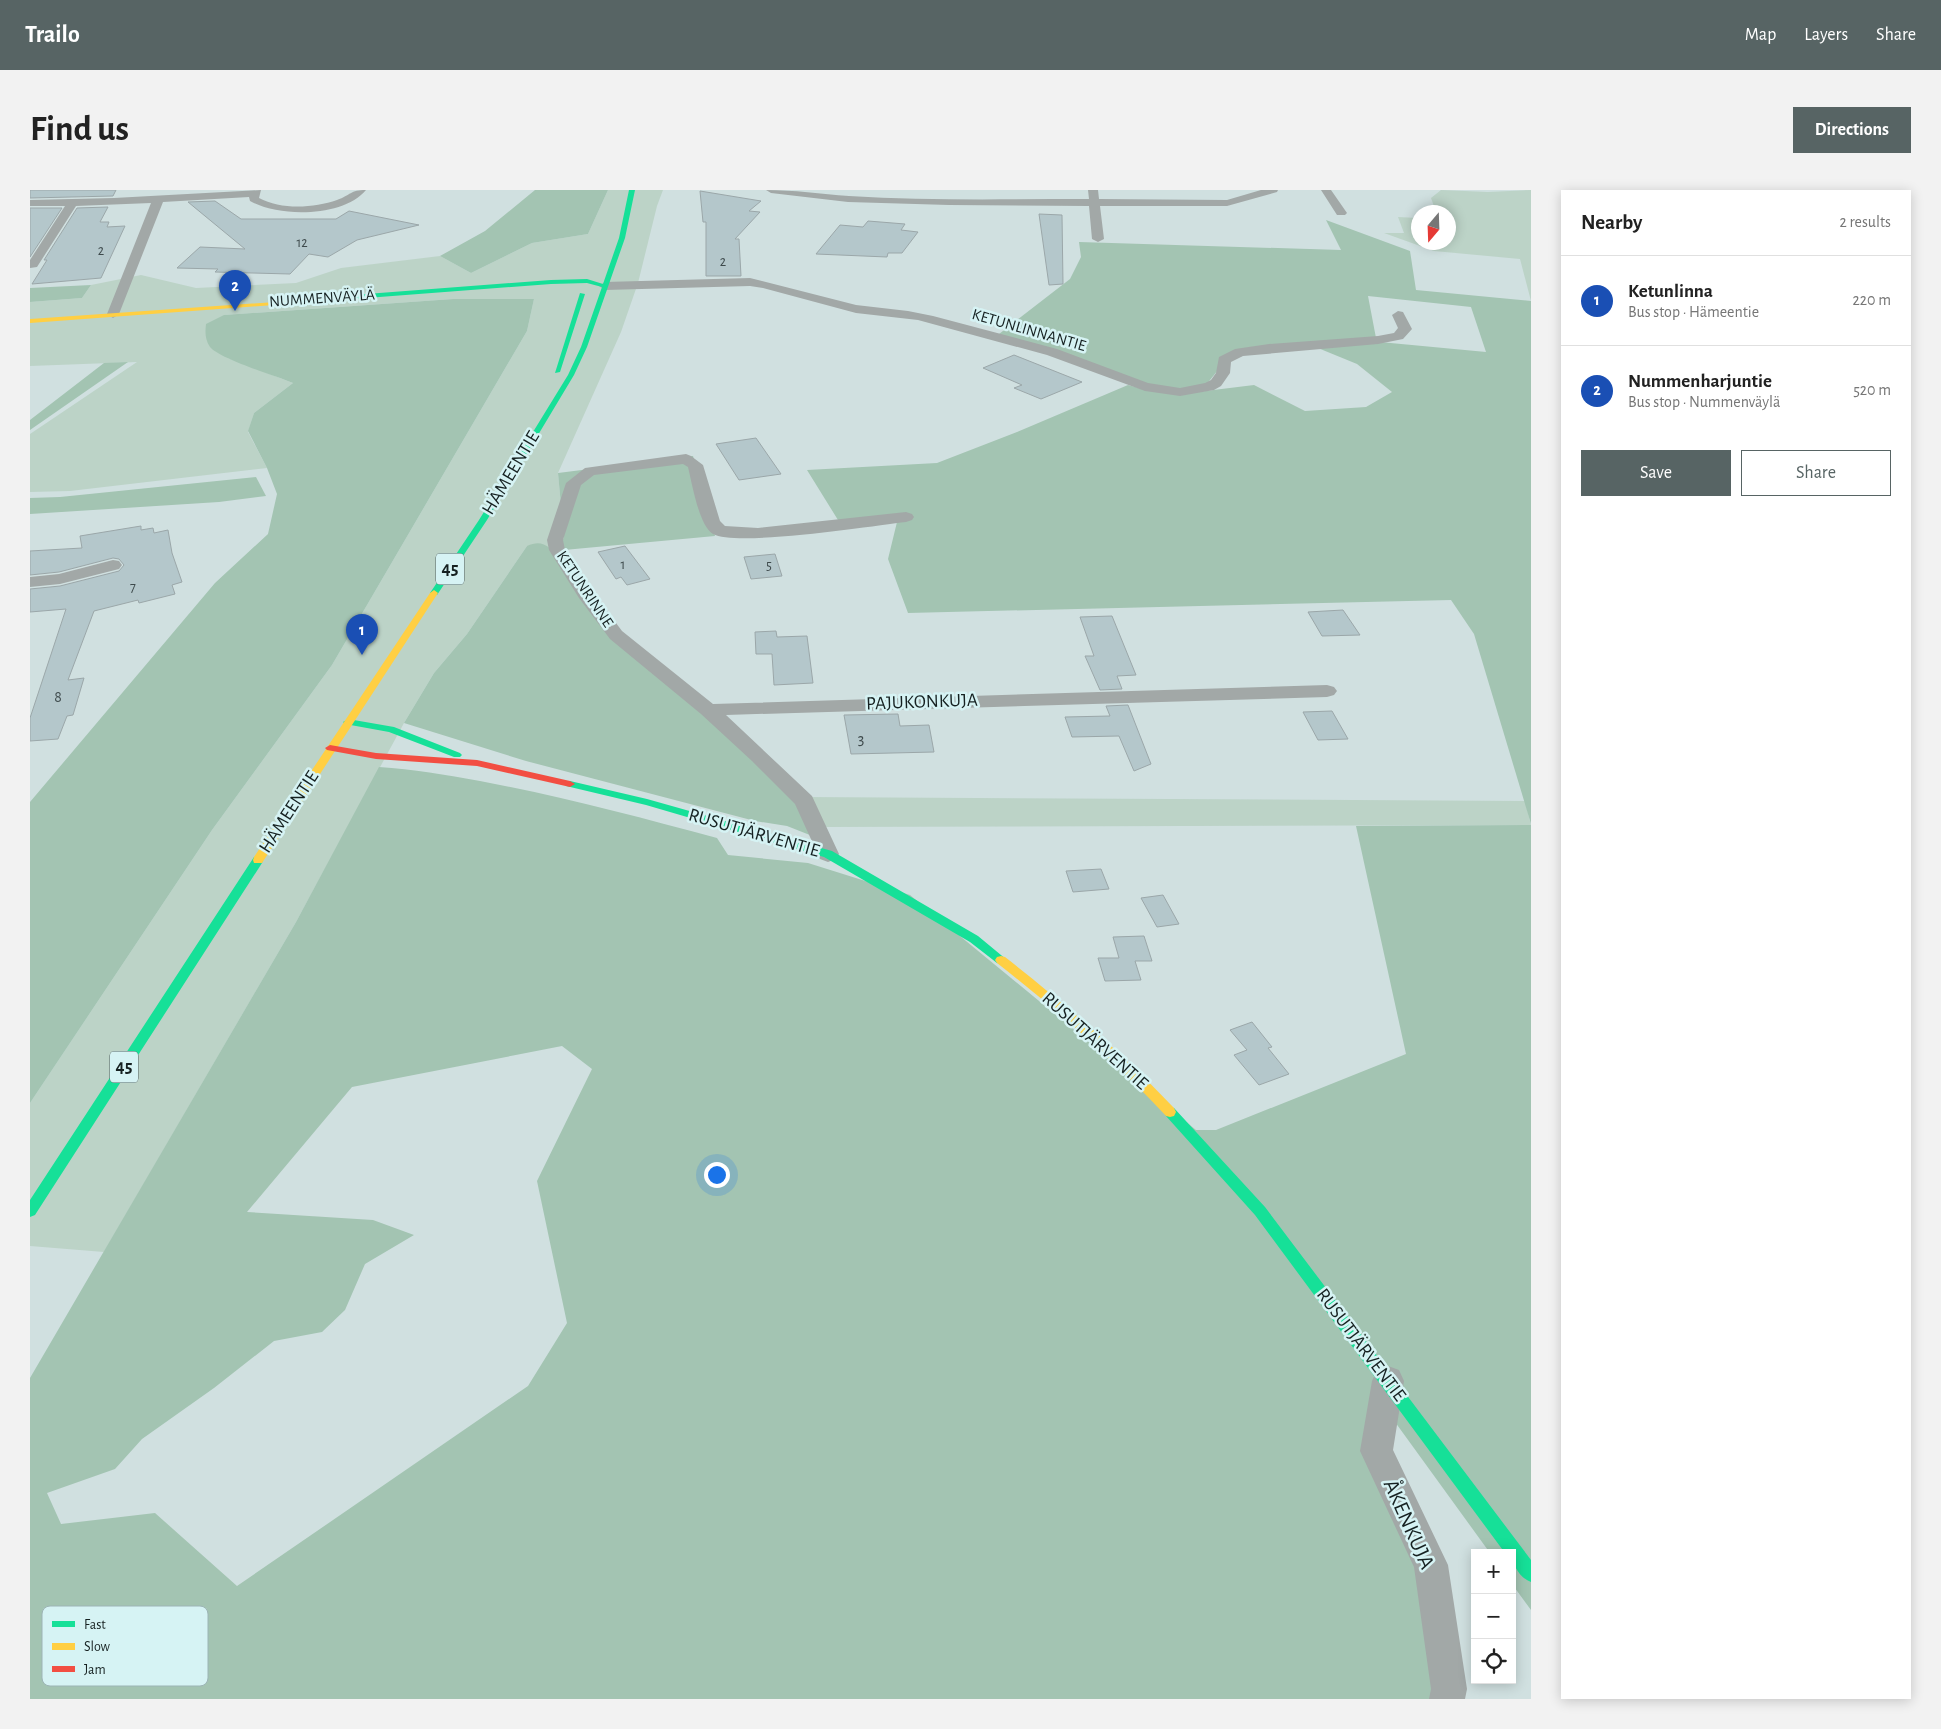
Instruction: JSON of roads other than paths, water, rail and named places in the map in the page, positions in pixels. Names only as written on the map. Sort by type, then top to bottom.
[{"type":"main road","points":[[616,210],[626,190]]},
{"type":"main road","name":"HÄMEENTIE","points":[[30,1211],[330,748],[483,520],[546,413],[571,376],[622,238],[632,190]]},
{"type":"main road","name":"HÄMEENTIE","points":[[546,413],[567,336],[587,281]]},
{"type":"main road","name":"NUMMENVÄYLÄ","points":[[30,321],[335,297],[587,281],[605,286]]},
{"type":"main road","name":"RUSUTJÄRVENTIE","points":[[348,722],[391,729],[477,763],[648,802],[828,854],[974,940],[1053,1001],[1136,1075],[1260,1211],[1531,1574]]},
{"type":"main road","name":"RUSUTJÄRVENTIE","points":[[330,748],[376,756],[477,763]]},
{"type":"street","points":[[30,203],[69,206],[255,191],[254,199],[264,205],[300,208],[335,204],[352,198],[361,190]]},
{"type":"street","points":[[771,190],[848,199],[1094,203],[1226,203],[1273,190]]},
{"type":"street","points":[[848,199],[858,190]]},
{"type":"street","points":[[1092,190],[1098,239]]},
{"type":"street","points":[[1326,190],[1342,213]]},
{"type":"street","points":[[113,314],[158,200]]},
{"type":"street","points":[[40,230],[69,206]]},
{"type":"street","points":[[30,264],[33,264],[69,206]]},
{"type":"street","name":"KETUNLINNANTIE","points":[[605,286],[750,282],[763,284],[856,309],[909,313],[929,318],[1052,352],[1145,387],[1180,392],[1209,387],[1216,383],[1223,373],[1224,360],[1240,352],[1378,340],[1398,336],[1405,329],[1398,315]]},
{"type":"street","name":"KETUNRINNE","points":[[708,710],[616,635],[588,598],[557,550],[555,540],[574,483],[590,471],[686,459],[695,465],[712,523],[719,530],[731,533],[758,533],[906,517]]},
{"type":"street","points":[[30,582],[60,579],[113,565]]},
{"type":"street","name":"PAJUKONKUJA","points":[[708,710],[1030,698],[1327,691]]},
{"type":"street","points":[[708,710],[759,756],[804,802],[828,854]]},
{"type":"street","name":"ÅKENKUJA","points":[[1388,1381],[1376,1451],[1431,1565],[1449,1689],[1447,1699]]},
{"type":"place","name":"Nummenharjuntie","points":[[235,311]]},
{"type":"place","name":"Ketunlinna","points":[[362,655]]}]
